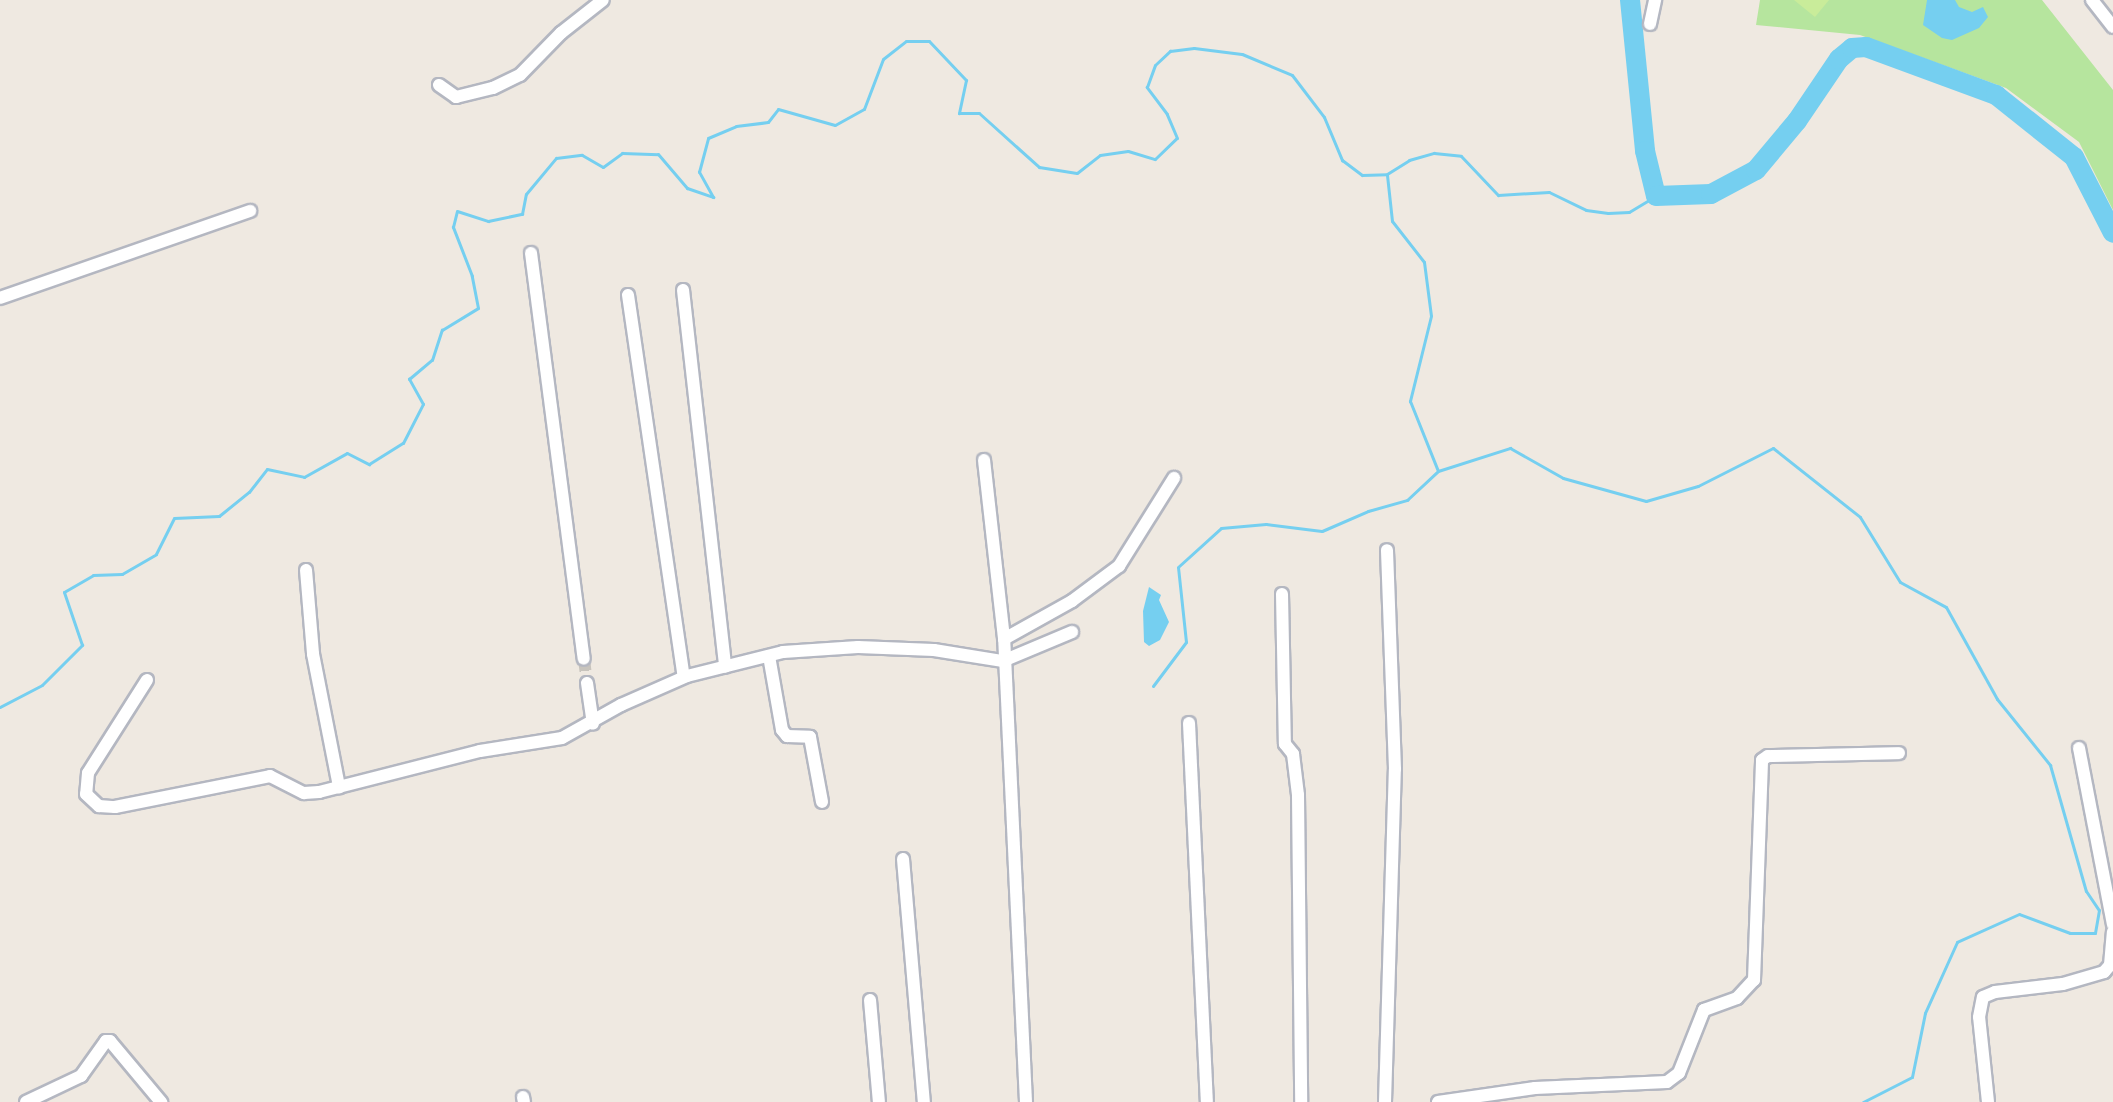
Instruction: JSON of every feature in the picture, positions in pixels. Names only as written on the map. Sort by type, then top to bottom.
[{"type":"street","points":[[439,85],[456,98],[493,88],[520,75],[561,33],[603,0]]},
{"type":"street","points":[[1650,24],[1655,0]]},
{"type":"street","points":[[2092,0],[2113,27]]},
{"type":"street","points":[[0,298],[250,212]]},
{"type":"street","points":[[531,253],[584,659]]},
{"type":"street","points":[[683,290],[725,667]]},
{"type":"street","points":[[628,296],[684,677]]},
{"type":"street","points":[[984,460],[1004,639],[1003,661],[1011,736],[1026,1102]]},
{"type":"street","points":[[1004,639],[1072,601],[1119,566],[1174,477]]},
{"type":"street","points":[[1385,1102],[1395,769],[1388,550]]},
{"type":"street","points":[[306,570],[313,654],[339,787]]},
{"type":"street","points":[[1282,594],[1285,744],[1293,754],[1298,795],[1300,1102]]},
{"type":"street","points":[[147,680],[88,773],[86,794],[99,806],[115,807],[270,776],[304,793],[339,787],[480,750],[562,738],[593,724],[621,705],[684,677],[769,656],[858,646],[934,650],[1003,661],[1072,632]]},
{"type":"street","points":[[769,656],[782,730],[787,736],[810,737],[822,802]]},
{"type":"street","points":[[587,683],[593,724]]},
{"type":"street","points":[[1189,723],[1206,1102]]},
{"type":"street","points":[[2079,748],[2113,925]]},
{"type":"street","points":[[1438,1102],[1534,1088],[1667,1082],[1679,1074],[1704,1010],[1737,998],[1754,980],[1762,760],[1768,756],[1899,753]]},
{"type":"street","points":[[903,859],[924,1102]]},
{"type":"street","points":[[1988,1102],[1979,1017],[1983,997],[1995,992],[2063,984],[2104,972],[2110,965],[2113,932]]},
{"type":"street","points":[[870,1000],[879,1102]]},
{"type":"street","points":[[26,1102],[81,1076],[106,1041],[110,1041],[161,1102]]},
{"type":"green space","points":[[1760,0],[2042,0],[2113,90],[2113,210],[2079,142],[2006,88],[1860,35],[1756,25]]},
{"type":"green space","points":[[1794,0],[1829,0],[1815,17]]},
{"type":"water","points":[[1927,0],[1955,0],[1959,7],[1972,12],[1983,7],[1988,17],[1979,28],[1952,40],[1942,38],[1923,25]]},
{"type":"water","points":[[1149,587],[1161,595],[1159,600],[1169,622],[1160,640],[1149,646],[1144,642],[1143,611]]},
{"type":"waterway","points":[[1630,0],[1645,151],[1656,196],[1711,194],[1756,170],[1797,121],[1839,59],[1852,48],[1866,47],[1996,95],[2074,157],[2113,233]]},
{"type":"waterway","points":[[0,707],[42,685],[82,645],[64,592],[93,575],[122,574],[156,554],[174,518],[219,516],[249,492],[267,469],[304,477],[347,453],[369,464],[403,443],[423,404],[409,379],[432,360],[442,330],[478,308],[472,276],[453,227],[457,211],[488,221],[522,214],[526,194],[556,158],[582,155],[603,167],[622,153],[658,154],[687,188],[713,197],[699,172],[708,138],[736,126],[768,122],[778,109],[835,125],[864,109],[883,59],[906,41],[929,41],[966,80],[959,113],[979,113],[1039,167],[1077,173],[1100,155],[1128,151],[1155,159],[1177,138],[1167,114],[1147,87],[1155,65],[1170,51],[1194,48],[1242,54],[1292,75],[1324,117],[1342,160],[1362,175],[1387,174],[1409,160],[1434,153],[1461,156],[1498,195],[1549,192],[1586,210],[1608,213],[1629,212],[1656,196]]},
{"type":"waterway","points":[[1387,175],[1392,221],[1424,262],[1431,316],[1410,401],[1438,471],[1510,448],[1563,478],[1646,501],[1698,486],[1773,448],[1860,517],[1900,582],[1946,607],[1997,699],[2050,765],[2086,891],[2099,910],[2095,933],[2070,933],[2019,914],[1957,942],[1925,1013],[1912,1077],[1863,1102]]},
{"type":"waterway","points":[[1153,686],[1186,642],[1178,567],[1221,528],[1266,524],[1322,531],[1368,511],[1407,500],[1438,471]]},
{"type":"tunnel","points":[[584,659],[587,683]]}]
